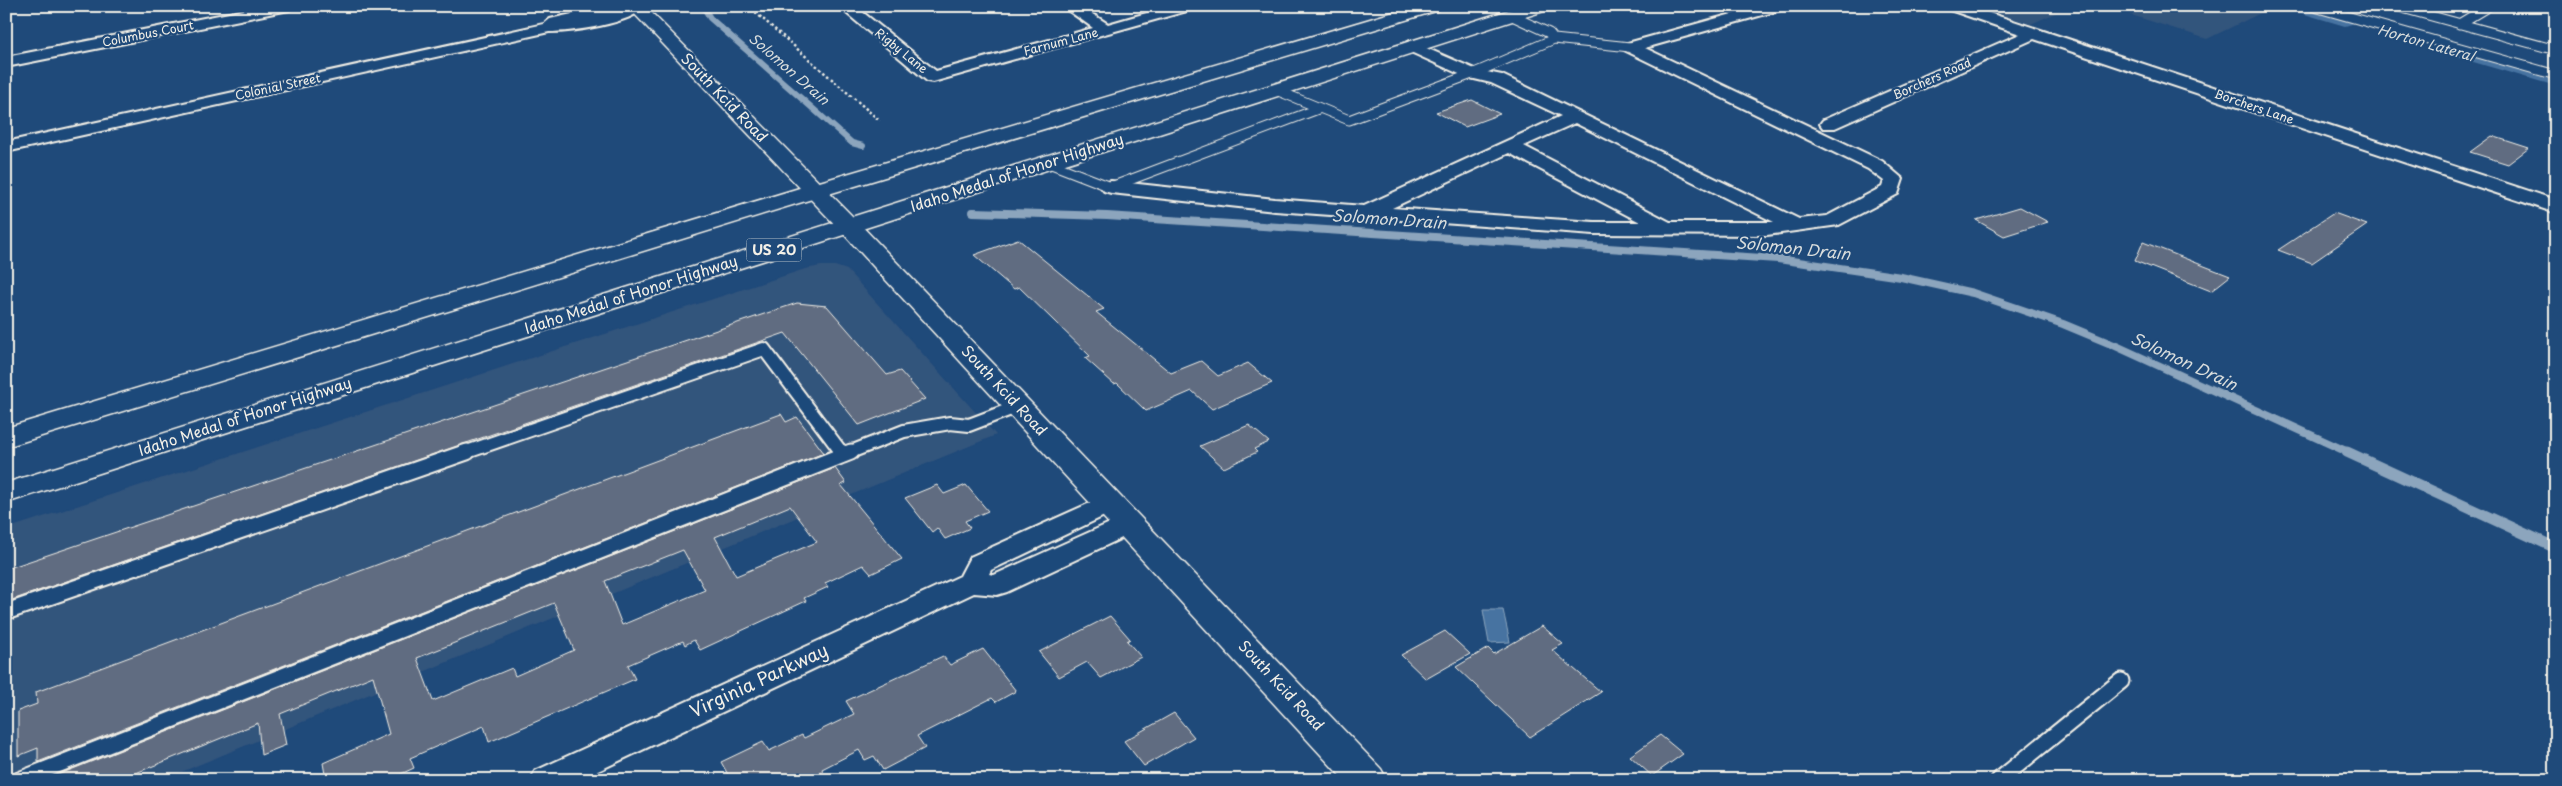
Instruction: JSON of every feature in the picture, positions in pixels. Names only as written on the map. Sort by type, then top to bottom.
[{"type":"main road","points":[[6,438],[814,191],[1433,6]]},
{"type":"main road","name":"Idaho Medal of Honor Highway","points":[[6,493],[1541,6]]},
{"type":"main road","name":"South Kcid Road","points":[[637,7],[849,226],[1120,513],[1368,780]]},
{"type":"street","name":"Columbus Court","points":[[6,62],[289,6]]},
{"type":"street","name":"Rigby Lane","points":[[845,6],[933,77]]},
{"type":"street","points":[[1069,6],[1106,29]]},
{"type":"street","name":"Farnum Lane","points":[[933,77],[1189,6]]},
{"type":"street","points":[[1630,47],[1779,6]]},
{"type":"street","name":"Borchers Lane","points":[[1952,6],[2556,207]]},
{"type":"street","name":"Colonial Street","points":[[6,147],[549,28],[555,22],[611,10],[637,7]]},
{"type":"street","name":"Borchers Road","points":[[1829,124],[2034,34]]},
{"type":"street","points":[[1410,46],[1472,74],[1496,79],[1798,226]]},
{"type":"street","points":[[1111,187],[1274,205],[1366,212],[1594,228],[1667,229],[1767,229],[1832,221],[1891,190],[1894,179],[1875,166],[1630,47]]},
{"type":"street","points":[[1366,212],[1575,116]]},
{"type":"street","points":[[1509,146],[1667,229]]},
{"type":"street","name":"Virginia Parkway","points":[[546,780],[971,582],[997,585],[1120,513]]},
{"type":"lane","points":[[2311,6],[2556,76]]},
{"type":"lane","points":[[2395,6],[2556,50]]},
{"type":"lane","points":[[2459,24],[2489,6]]},
{"type":"lane","points":[[1510,15],[1549,33],[1554,39]]},
{"type":"lane","points":[[1276,90],[1318,110],[1349,120],[1472,74],[1554,39],[1630,47]]},
{"type":"lane","points":[[1049,163],[1111,187],[1318,110]]},
{"type":"lane","points":[[6,612],[764,349],[843,455]]},
{"type":"lane","points":[[20,780],[904,431],[950,423],[969,425],[1019,406]]},
{"type":"lane","points":[[1999,780],[2121,681]]},
{"type":"path","points":[[748,6],[880,121]]},
{"type":"shaded area","points":[[1977,6],[2071,6],[2031,24]]},
{"type":"shaded area","points":[[2103,6],[2266,6],[2271,8],[2207,39]]},
{"type":"shaded area","points":[[835,266],[847,270],[996,435],[162,780],[6,780],[6,529],[805,269]]},
{"type":"shaded area","points":[[1483,610],[1503,610],[1510,642],[1489,643]]},
{"type":"building","points":[[1472,100],[1500,114],[1465,127],[1436,112]]},
{"type":"building","points":[[2492,136],[2529,148],[2508,164],[2470,152]]},
{"type":"building","points":[[2020,207],[2048,222],[2004,236],[1976,220]]},
{"type":"building","points":[[2334,213],[2367,225],[2312,263],[2278,250]]},
{"type":"building","points":[[1018,239],[1104,309],[1096,312],[1171,373],[1201,361],[1218,376],[1248,363],[1272,383],[1212,409],[1192,391],[1146,411],[1117,383],[1114,384],[1085,358],[1090,356],[1019,287],[1014,289],[974,255]]},
{"type":"building","points":[[2143,242],[2230,276],[2211,291],[2135,261]]},
{"type":"building","points":[[797,303],[827,306],[887,375],[900,371],[925,399],[859,425],[785,333],[9,601],[9,568]]},
{"type":"building","points":[[781,414],[786,422],[797,417],[824,453],[38,762],[38,748],[18,756],[18,711],[37,704],[36,692]]},
{"type":"building","points":[[1249,425],[1269,442],[1254,449],[1257,452],[1224,468],[1200,446]]},
{"type":"building","points":[[835,468],[846,483],[841,485],[902,559],[871,574],[863,565],[825,583],[828,587],[804,598],[806,601],[700,650],[694,640],[685,645],[683,641],[628,665],[635,679],[489,742],[484,726],[410,758],[414,768],[388,780],[326,780],[323,763],[389,734],[373,676],[280,714],[286,745],[261,755],[258,723],[119,780],[45,780]],"holes":[[[790,506],[817,542],[736,576],[715,537]],[[683,550],[705,590],[622,625],[605,581]],[[554,603],[574,650],[515,676],[512,668],[433,701],[417,658]]]},
{"type":"building","points":[[937,485],[944,494],[966,485],[988,511],[965,521],[970,528],[945,539],[937,528],[932,532],[905,498]]},
{"type":"building","points":[[1110,616],[1130,639],[1127,641],[1141,657],[1101,678],[1087,662],[1059,677],[1039,652]]},
{"type":"building","points":[[1542,626],[1563,644],[1552,650],[1601,692],[1530,737],[1456,667],[1488,648],[1494,654]]},
{"type":"building","points":[[1445,631],[1470,654],[1426,679],[1401,655]]},
{"type":"building","points":[[983,649],[1016,691],[996,702],[992,698],[917,736],[925,748],[883,770],[874,756],[865,760],[859,750],[822,769],[823,772],[807,780],[731,780],[721,762],[763,742],[769,751],[802,735],[804,738],[854,714],[846,701],[943,656],[950,665]]},
{"type":"building","points":[[1174,713],[1194,737],[1144,766],[1124,741]]},
{"type":"building","points":[[1660,735],[1683,754],[1652,776],[1630,756]]},
{"type":"waterway","name":"Solomon Drain","points":[[703,6],[710,18],[852,143],[863,146]]},
{"type":"waterway","name":"Horton Lateral","points":[[2297,6],[2345,20]]},
{"type":"waterway","name":"Horton Lateral","points":[[2446,48],[2556,80]]},
{"type":"waterway","name":"Solomon Drain","points":[[973,212],[1107,216],[1778,259],[1901,277],[1973,293],[2063,324],[2116,346],[2350,453]]},
{"type":"waterway","name":"Solomon Drain","points":[[2347,452],[2556,548]]}]
